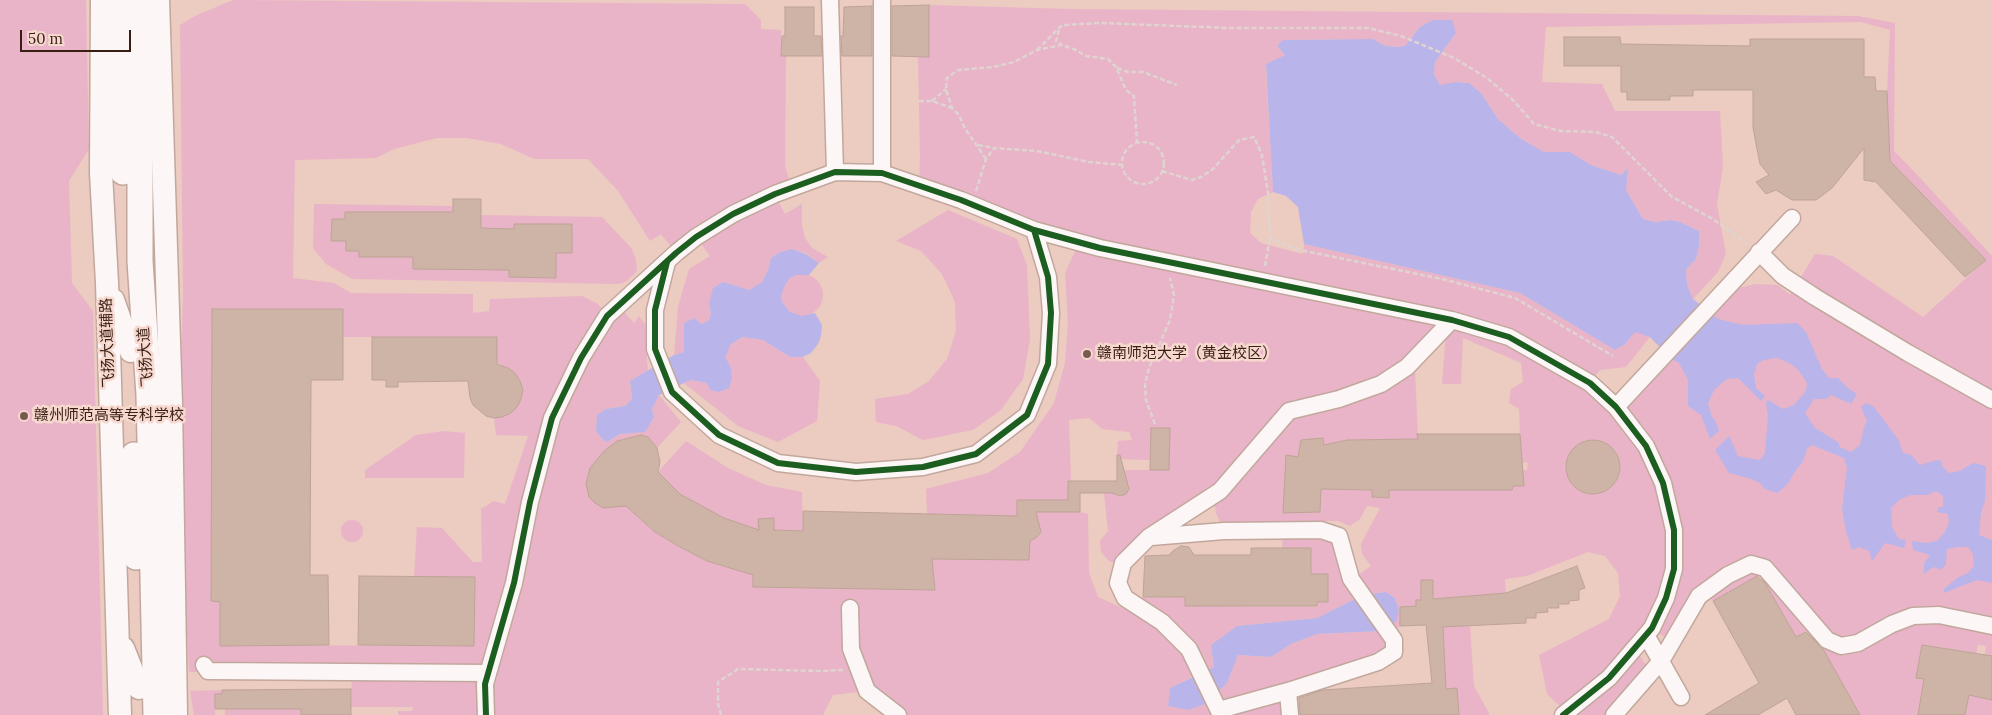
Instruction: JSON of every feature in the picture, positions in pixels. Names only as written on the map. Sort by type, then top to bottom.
[{"type":"main road","name":"飞扬大道","points":[[122,0],[120,122],[131,351],[140,715]]},
{"type":"main road","name":"飞扬大道","points":[[140,0],[138,169],[140,261],[149,395],[158,715]]},
{"type":"street","name":"飞扬大道辅路","points":[[102,0],[101,173],[107,283],[120,715]]},
{"type":"street","points":[[158,0],[164,236],[171,395],[176,715]]},
{"type":"street","points":[[830,0],[835,172]]},
{"type":"street","points":[[882,0],[882,173]]},
{"type":"street","points":[[101,173],[120,122]]},
{"type":"street","points":[[138,169],[164,236]]},
{"type":"street","points":[[486,715],[485,684],[514,583],[530,502],[552,418],[581,358],[607,316],[696,237],[733,214],[791,187],[835,172],[882,173],[972,204],[1034,230],[1100,248],[1452,320],[1510,337],[1590,383],[1616,407],[1646,446],[1663,483],[1674,530],[1674,569],[1666,598],[1652,628],[1609,678],[1563,715]]},
{"type":"street","points":[[1616,407],[1792,218]]},
{"type":"street","points":[[667,262],[655,310],[654,349],[672,392],[719,435],[778,463],[856,472],[923,467],[976,454],[1027,415],[1048,364],[1051,314],[1048,277],[1034,230]]},
{"type":"street","points":[[1759,252],[1783,276],[1815,297],[1908,353],[1992,400]]},
{"type":"street","points":[[107,283],[131,351]]},
{"type":"street","points":[[1148,537],[1224,531],[1321,530],[1339,536],[1352,579],[1394,640],[1394,652],[1378,662],[1220,712],[1189,649],[1162,622],[1125,598],[1118,583],[1122,563],[1148,537],[1220,491],[1289,411],[1339,399],[1381,384],[1407,367],[1452,320]]},
{"type":"street","points":[[152,494],[174,551]]},
{"type":"street","points":[[1614,715],[1661,661],[1699,596],[1728,574],[1751,564],[1765,568],[1827,640],[1841,646],[1858,643],[1892,624],[1913,616],[1938,615],[1992,626]]},
{"type":"street","points":[[850,608],[851,649],[867,691],[898,715]]},
{"type":"street","points":[[116,631],[139,688]]},
{"type":"street","points":[[1646,635],[1681,697]]},
{"type":"street","points":[[158,715],[175,665]]},
{"type":"street","points":[[204,665],[208,671],[488,673]]},
{"type":"street","points":[[1288,691],[1290,715]]},
{"type":"path","points":[[1037,50],[1062,25],[1101,23],[1229,28],[1368,28],[1401,36],[1454,58],[1487,78],[1514,101],[1534,124],[1561,131],[1596,132],[1612,137],[1672,197],[1713,219],[1759,252]]},
{"type":"path","points":[[1062,25],[1057,33],[1056,41],[1086,56],[1108,59],[1116,67],[1126,90],[1134,96],[1137,143]]},
{"type":"path","points":[[952,108],[946,89],[947,78],[958,70],[993,67],[1014,62],[1037,50],[1062,45]]},
{"type":"path","points":[[1116,67],[1128,72],[1143,72],[1178,85]]},
{"type":"path","points":[[932,101],[946,89]]},
{"type":"path","points":[[919,101],[932,101],[952,108],[959,115],[967,132],[978,145],[986,159]]},
{"type":"path","points":[[1162,171],[1192,180],[1201,177],[1213,170],[1239,140],[1254,137],[1262,155],[1268,193],[1270,238],[1262,281]]},
{"type":"path","points":[[1144,142],[1157,147],[1164,158],[1162,171],[1154,180],[1141,183],[1129,177],[1124,171],[1123,157],[1126,151],[1137,143],[1144,142]]},
{"type":"path","points":[[978,145],[1037,151],[1089,162],[1123,164]]},
{"type":"path","points":[[972,204],[986,159],[994,148]]},
{"type":"path","points":[[1270,238],[1295,249],[1442,279],[1515,298],[1613,356]]},
{"type":"path","points":[[1155,424],[1146,400],[1145,384],[1148,368],[1170,320],[1174,295],[1167,262]]},
{"type":"path","points":[[721,715],[718,704],[718,682],[738,669],[821,671],[859,668]]},
{"type":"shaded area","points":[[0,0],[86,0],[89,149],[69,181],[72,283],[93,311],[103,715],[0,715]]},
{"type":"shaded area","points":[[233,0],[745,4],[761,20],[761,29],[781,30],[781,56],[786,56],[785,165],[791,187],[775,195],[785,214],[802,204],[802,226],[805,238],[812,248],[828,257],[819,263],[806,253],[792,249],[780,252],[771,258],[762,283],[748,290],[723,282],[714,288],[709,303],[711,315],[708,321],[701,324],[694,318],[684,323],[684,352],[674,355],[678,307],[689,269],[710,256],[696,237],[676,253],[661,234],[650,241],[618,191],[588,159],[534,159],[501,144],[467,138],[437,138],[394,149],[376,158],[295,160],[293,278],[334,283],[351,293],[473,294],[473,313],[489,311],[490,299],[582,296],[598,304],[607,316],[618,305],[634,323],[639,316],[647,327],[648,371],[630,381],[632,399],[625,406],[606,409],[597,415],[596,431],[607,442],[620,434],[644,432],[654,419],[652,409],[659,395],[681,422],[657,448],[648,437],[641,435],[617,441],[604,451],[590,468],[586,484],[589,497],[603,508],[626,506],[655,532],[680,547],[707,561],[753,575],[754,587],[935,590],[932,559],[1029,560],[1030,541],[1041,532],[1039,526],[1030,521],[1031,512],[1080,512],[1088,514],[1089,573],[1098,597],[1160,625],[1172,640],[1182,653],[1192,677],[1170,688],[1168,705],[1188,710],[1206,704],[1227,683],[1238,655],[1271,657],[1291,644],[1317,634],[1381,631],[1396,622],[1399,611],[1395,598],[1386,592],[1363,595],[1317,618],[1237,626],[1211,645],[1214,667],[1201,673],[1189,649],[1162,622],[1125,598],[1185,597],[1186,606],[1317,607],[1317,602],[1328,602],[1328,574],[1311,574],[1311,549],[1282,548],[1283,531],[1224,531],[1216,513],[1213,496],[1149,537],[1123,563],[1110,562],[1101,552],[1100,541],[1108,531],[1104,493],[1120,496],[1128,492],[1129,486],[1124,478],[1124,470],[1169,470],[1169,428],[1151,428],[1150,460],[1117,459],[1118,441],[1132,440],[1129,432],[1102,429],[1089,418],[1069,420],[1071,481],[1068,481],[1068,500],[1017,500],[1017,516],[927,514],[926,489],[988,473],[1020,452],[1054,403],[1065,363],[1068,324],[1065,273],[1079,243],[1034,230],[961,200],[919,186],[918,56],[929,57],[929,5],[1071,9],[1858,16],[1895,23],[1894,151],[1992,256],[1992,656],[1985,655],[1986,646],[1978,645],[1976,655],[1922,645],[1916,677],[1924,679],[1918,715],[1860,715],[1811,629],[1796,637],[1760,575],[1713,601],[1701,586],[1686,607],[1669,640],[1652,629],[1635,649],[1651,672],[1614,715],[1563,715],[1566,712],[1547,694],[1539,655],[1609,619],[1620,596],[1618,573],[1605,556],[1588,552],[1527,576],[1505,579],[1506,593],[1433,599],[1433,580],[1421,580],[1421,600],[1417,600],[1416,606],[1400,607],[1400,626],[1390,635],[1394,640],[1394,652],[1378,662],[1288,691],[1290,715],[898,715],[867,691],[833,695],[823,715],[398,715],[398,711],[412,711],[413,707],[351,707],[352,672],[189,672],[181,523],[180,415],[183,292],[180,25],[197,15]],"holes":[[[1433,20],[1451,20],[1456,33],[1435,62],[1434,74],[1441,86],[1456,82],[1469,83],[1481,93],[1498,119],[1520,138],[1544,152],[1570,152],[1591,165],[1621,175],[1627,169],[1626,190],[1643,219],[1655,222],[1671,220],[1699,231],[1699,246],[1696,259],[1686,270],[1687,285],[1693,299],[1718,272],[1726,254],[1717,204],[1723,167],[1720,111],[1615,111],[1602,84],[1542,82],[1546,27],[1861,22],[1890,30],[1887,91],[1890,161],[1986,260],[1923,317],[1833,256],[1815,254],[1790,295],[1778,285],[1756,284],[1724,291],[1616,407],[1590,382],[1600,370],[1626,367],[1650,337],[1635,331],[1625,344],[1615,350],[1520,293],[1304,244],[1303,254],[1261,243],[1250,233],[1251,212],[1258,199],[1273,192],[1266,64],[1285,55],[1277,46],[1284,40],[1373,39],[1385,46],[1400,47],[1406,45],[1420,27]],[[212,309],[343,309],[343,337],[496,337],[497,362],[515,373],[523,390],[517,407],[511,413],[494,418],[496,435],[528,436],[505,504],[494,501],[481,509],[482,562],[473,562],[442,528],[417,527],[414,577],[475,577],[474,646],[220,645],[220,602],[211,601]],[[1446,333],[1442,384],[1461,384],[1463,338],[1521,363],[1523,382],[1511,389],[1509,403],[1519,409],[1521,462],[1528,463],[1527,470],[1522,470],[1523,486],[1513,486],[1512,490],[1389,490],[1388,498],[1372,497],[1372,490],[1337,489],[1336,473],[1322,473],[1320,512],[1283,513],[1286,456],[1298,457],[1301,440],[1323,438],[1324,445],[1347,440],[1418,439],[1415,369]],[[1585,441],[1603,442],[1616,452],[1620,468],[1619,477],[1608,489],[1600,493],[1592,494],[1575,486],[1569,479],[1566,470],[1571,452],[1577,445]],[[1367,506],[1380,508],[1361,544],[1362,554],[1371,566],[1352,579],[1339,536],[1321,530],[1323,521],[1338,521],[1350,526],[1360,519]]]},
{"type":"shaded area","points":[[1433,20],[1452,20],[1456,33],[1435,62],[1434,74],[1440,85],[1456,82],[1469,83],[1481,93],[1498,119],[1520,138],[1544,152],[1570,152],[1591,165],[1621,175],[1628,168],[1626,190],[1643,219],[1655,222],[1671,220],[1699,231],[1699,246],[1696,259],[1686,270],[1687,285],[1693,299],[1718,319],[1743,325],[1797,323],[1806,332],[1822,369],[1829,378],[1838,378],[1857,394],[1851,404],[1831,395],[1826,399],[1814,399],[1805,413],[1815,428],[1838,442],[1840,447],[1851,452],[1860,445],[1867,421],[1861,407],[1866,403],[1874,407],[1898,439],[1903,453],[1911,455],[1920,465],[1937,460],[1942,461],[1942,466],[1949,473],[1960,471],[1973,463],[1986,466],[1985,501],[1981,512],[1979,535],[1992,540],[1992,583],[1977,580],[1944,593],[1944,589],[1957,578],[1968,573],[1974,566],[1973,554],[1968,547],[1947,549],[1946,565],[1940,570],[1935,567],[1930,569],[1924,574],[1924,563],[1930,555],[1913,550],[1912,541],[1925,543],[1937,541],[1949,523],[1948,514],[1937,512],[1939,507],[1943,507],[1943,496],[1936,491],[1927,495],[1911,495],[1899,500],[1891,508],[1892,527],[1899,539],[1906,540],[1904,548],[1885,543],[1872,561],[1869,551],[1859,547],[1852,550],[1846,531],[1842,509],[1847,468],[1844,458],[1812,445],[1807,449],[1803,461],[1787,485],[1777,493],[1765,489],[1760,483],[1751,479],[1729,473],[1715,450],[1729,436],[1738,456],[1760,460],[1765,453],[1768,416],[1766,403],[1768,400],[1783,409],[1794,405],[1806,391],[1807,383],[1799,371],[1791,364],[1777,358],[1764,360],[1757,364],[1754,375],[1756,388],[1765,396],[1761,401],[1738,378],[1727,379],[1714,390],[1708,404],[1719,431],[1710,439],[1701,415],[1688,406],[1688,380],[1679,363],[1671,359],[1650,337],[1635,332],[1625,344],[1615,350],[1520,293],[1304,244],[1298,207],[1286,196],[1273,192],[1266,64],[1285,55],[1277,46],[1283,40],[1373,39],[1385,46],[1400,47],[1406,45],[1420,27]]},
{"type":"shaded area","points":[[314,204],[453,206],[453,212],[345,212],[345,219],[332,219],[331,241],[346,241],[346,250],[359,251],[359,257],[413,257],[509,270],[509,277],[555,278],[556,253],[572,253],[572,224],[515,224],[514,229],[481,228],[481,215],[602,217],[632,249],[637,271],[627,281],[619,284],[352,279],[326,264],[313,248]]},
{"type":"shaded area","points":[[948,210],[1017,239],[1027,265],[1030,339],[1023,379],[1001,410],[973,430],[923,440],[896,426],[876,422],[875,399],[908,394],[929,381],[947,359],[956,331],[955,302],[942,274],[921,251],[896,241]]},
{"type":"shaded area","points":[[792,249],[806,254],[819,263],[809,275],[796,275],[790,278],[781,295],[782,302],[790,312],[802,316],[815,313],[822,325],[818,344],[811,353],[803,357],[790,357],[763,340],[743,337],[731,344],[725,357],[731,368],[732,378],[729,388],[719,392],[710,390],[707,383],[691,380],[659,395],[652,409],[654,418],[645,432],[620,434],[607,442],[602,439],[596,431],[597,415],[606,409],[625,406],[632,399],[630,381],[674,355],[684,352],[684,323],[694,318],[701,324],[708,321],[711,315],[709,303],[713,288],[723,282],[749,290],[762,282],[771,258],[780,252]]},
{"type":"shaded area","points":[[798,274],[806,274],[817,280],[823,295],[817,310],[806,316],[798,316],[787,310],[781,299],[781,291],[787,280]]},
{"type":"shaded area","points":[[744,337],[763,340],[790,357],[803,357],[820,381],[817,421],[778,442],[738,426],[684,383],[691,380],[707,383],[731,344]]},
{"type":"shaded area","points":[[444,431],[465,433],[464,478],[365,478],[365,470],[416,435]]},
{"type":"shaded area","points":[[686,441],[728,468],[766,485],[802,492],[803,531],[774,530],[759,519],[759,530],[724,519],[680,494],[658,472]]},
{"type":"shaded area","points":[[352,520],[360,523],[363,531],[360,539],[352,542],[344,539],[341,531],[344,523]]},
{"type":"shaded area","points":[[1386,592],[1395,598],[1399,611],[1396,622],[1386,629],[1381,631],[1317,634],[1291,644],[1271,657],[1238,655],[1227,683],[1206,704],[1188,710],[1168,706],[1170,688],[1214,667],[1211,645],[1237,626],[1317,618],[1363,595]]},
{"type":"shaded area","points":[[1470,626],[1474,686],[1490,715],[1459,715],[1457,688],[1446,689],[1443,627]]},
{"type":"shaded area","points":[[222,690],[222,695],[215,695],[215,715],[194,715],[190,691]]},
{"type":"shaded area","points":[[1969,695],[1992,700],[1992,715],[1965,715]]},
{"type":"shaded area","points":[[225,709],[301,709],[301,715],[225,715]]},
{"type":"building","points":[[929,5],[929,57],[892,56],[892,6]]},
{"type":"building","points":[[872,6],[872,56],[842,56],[841,36],[843,36],[844,7]]},
{"type":"building","points":[[785,7],[814,7],[814,36],[821,36],[822,56],[781,56],[782,36],[785,36]]},
{"type":"building","points":[[1564,37],[1620,37],[1621,44],[1750,46],[1750,39],[1864,39],[1864,77],[1875,77],[1876,91],[1887,91],[1890,161],[1986,260],[1965,277],[1876,182],[1864,180],[1864,148],[1832,188],[1816,200],[1792,200],[1776,190],[1766,194],[1756,182],[1769,175],[1760,164],[1756,144],[1753,127],[1753,90],[1693,90],[1693,96],[1670,96],[1670,100],[1627,100],[1627,92],[1621,92],[1621,66],[1564,66]]},
{"type":"building","points":[[453,199],[481,199],[481,228],[514,229],[514,224],[572,224],[572,253],[556,253],[556,278],[509,277],[509,270],[413,269],[413,257],[359,257],[359,251],[346,251],[346,241],[331,241],[332,219],[345,219],[345,212],[453,212]]},
{"type":"building","points":[[212,309],[343,309],[343,380],[311,380],[310,575],[328,575],[329,645],[220,646],[220,602],[211,601]]},
{"type":"building","points":[[372,337],[497,337],[497,364],[515,373],[523,390],[521,399],[511,413],[494,418],[486,416],[473,405],[470,398],[468,381],[398,382],[398,387],[386,387],[386,380],[372,380]]},
{"type":"building","points":[[1151,428],[1170,428],[1169,470],[1150,470]]},
{"type":"building","points":[[1417,434],[1520,434],[1524,486],[1513,486],[1512,490],[1389,490],[1389,498],[1372,497],[1372,490],[1321,489],[1320,512],[1283,513],[1286,455],[1298,457],[1301,440],[1323,438],[1324,445],[1347,440],[1418,439]]},
{"type":"building","points":[[641,435],[648,437],[657,448],[660,462],[658,472],[680,494],[724,518],[759,530],[758,519],[774,518],[774,530],[803,531],[803,511],[1017,516],[1017,500],[1068,500],[1068,481],[1117,481],[1117,455],[1120,455],[1129,489],[1126,494],[1120,496],[1112,493],[1080,493],[1080,512],[1036,512],[1041,532],[1030,541],[1029,560],[932,559],[935,590],[753,587],[753,575],[707,561],[680,547],[655,532],[626,506],[603,508],[589,497],[586,484],[590,468],[604,451],[617,441]]},
{"type":"building","points":[[1593,440],[1603,442],[1612,448],[1618,457],[1620,467],[1618,477],[1612,486],[1603,492],[1593,494],[1583,492],[1574,486],[1568,477],[1566,467],[1568,457],[1574,448],[1583,442]]},
{"type":"building","points":[[1181,546],[1189,547],[1194,555],[1251,555],[1251,548],[1311,548],[1311,574],[1328,574],[1328,602],[1317,602],[1317,606],[1185,606],[1185,597],[1143,597],[1145,556],[1169,555]]},
{"type":"building","points":[[1577,566],[1585,588],[1579,590],[1579,600],[1569,601],[1569,604],[1558,604],[1559,608],[1547,608],[1548,612],[1536,613],[1536,618],[1526,618],[1526,623],[1443,627],[1446,689],[1457,688],[1459,715],[1300,715],[1299,698],[1323,690],[1432,683],[1426,625],[1400,626],[1400,607],[1416,606],[1416,600],[1421,600],[1421,580],[1433,580],[1433,599],[1506,593]]},
{"type":"building","points":[[359,576],[475,577],[474,646],[358,645]]},
{"type":"building","points":[[1757,576],[1765,583],[1796,637],[1806,632],[1823,649],[1860,715],[1796,715],[1787,698],[1758,715],[1705,715],[1759,683],[1713,601]]},
{"type":"building","points":[[1922,645],[1992,656],[1992,700],[1969,695],[1965,715],[1918,715],[1924,679],[1916,678]]},
{"type":"building","points":[[351,689],[351,715],[301,715],[301,709],[215,709],[215,694],[222,694],[222,690]]},
{"type":"cycle path","points":[[486,715],[485,684],[514,583],[530,502],[552,418],[581,358],[607,316],[696,237],[733,214],[775,194],[835,172],[882,173],[961,200],[1034,230],[1100,248],[1452,320],[1509,337],[1590,383],[1616,407],[1646,446],[1663,483],[1674,530],[1674,569],[1666,598],[1652,628],[1609,678],[1563,715]]},
{"type":"cycle path","points":[[667,262],[655,310],[655,349],[672,392],[719,435],[778,463],[856,472],[923,467],[976,454],[1027,415],[1048,364],[1051,313],[1048,277],[1034,230]]},
{"type":"place","name":"赣南师范大学（黄金校区）","points":[[1087,354]]},
{"type":"place","name":"赣州师范高等专科学校","points":[[24,416]]}]
